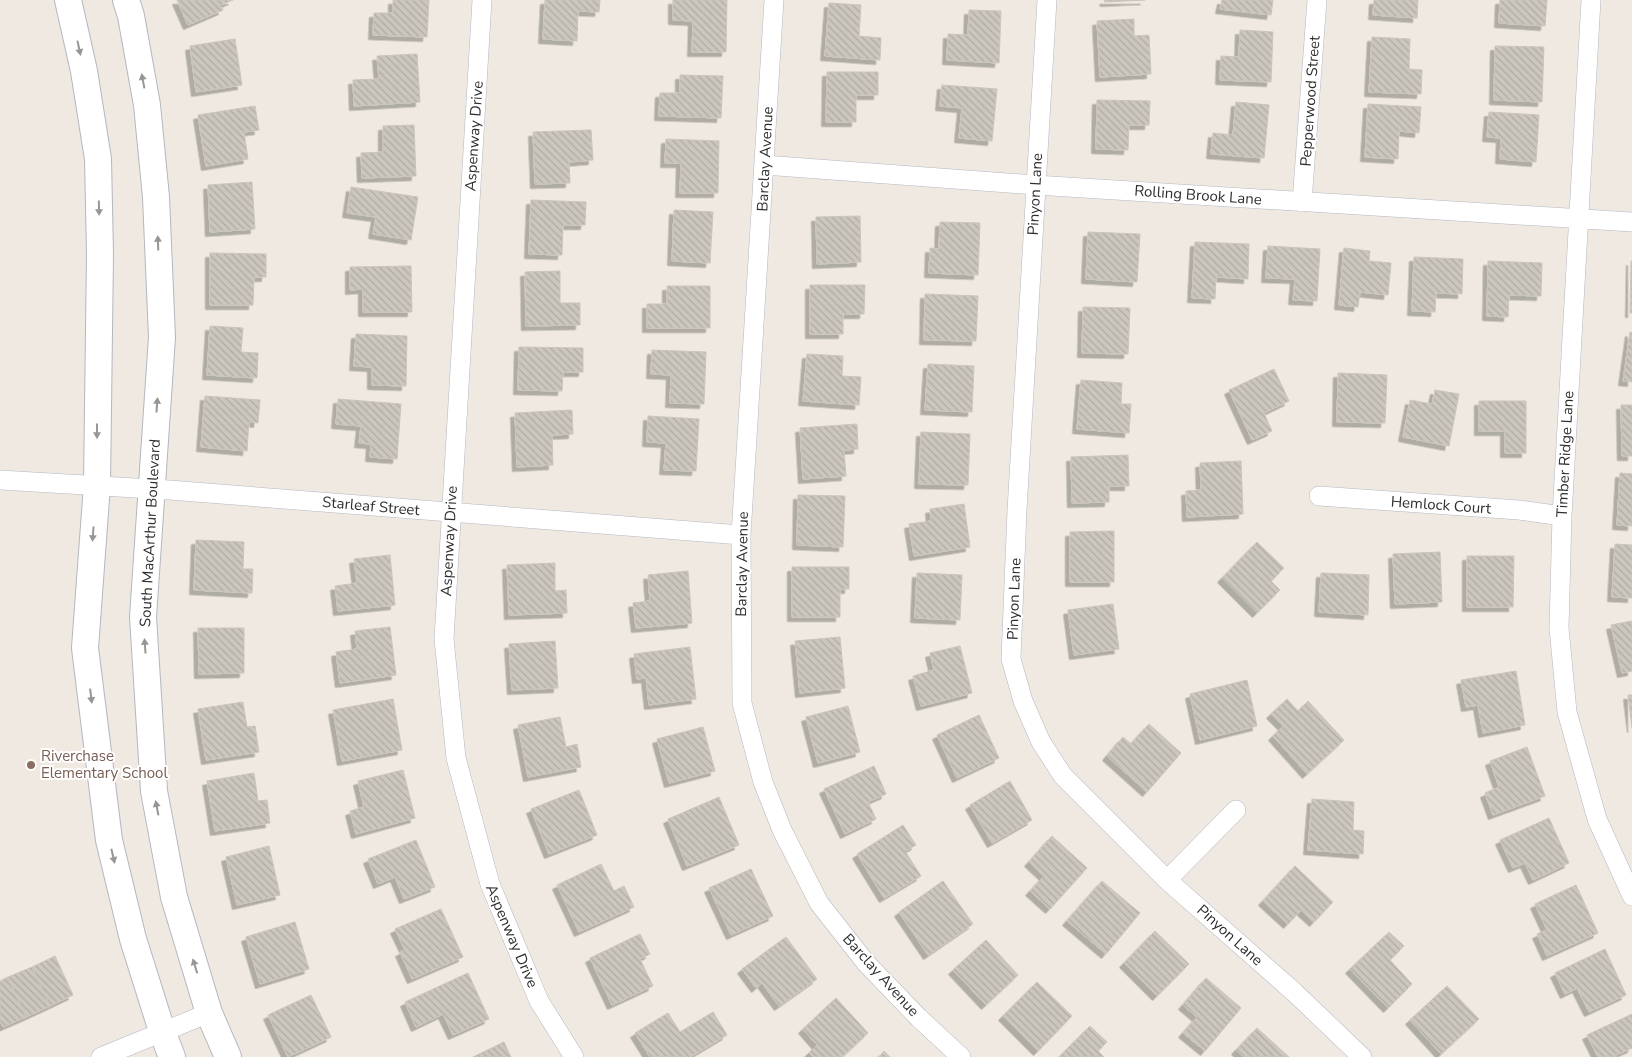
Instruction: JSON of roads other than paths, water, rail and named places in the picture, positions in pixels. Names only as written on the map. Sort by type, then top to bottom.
[{"type":"main road","points":[[68,0],[84,71],[98,159],[100,254],[97,485],[84,648],[109,840],[133,940],[172,1057]]},
{"type":"main road","name":"South MacArthur Boulevard","points":[[126,0],[131,16],[147,105],[156,198],[162,337],[143,616],[154,792],[174,897],[209,1013],[228,1057]]},
{"type":"street","name":"Aspenway Drive","points":[[482,0],[450,512],[444,639],[456,758],[490,884],[539,1001],[574,1057]]},
{"type":"street","name":"Barclay Avenue","points":[[774,0],[741,535],[742,703],[763,782],[782,830],[819,904],[866,963],[919,1018],[961,1057]]},
{"type":"street","name":"Pinyon Lane","points":[[1047,0],[1017,510],[1012,659],[1023,701],[1041,742],[1063,776],[1167,880],[1294,992],[1362,1057]]},
{"type":"street","name":"Pepperwood Street","points":[[1302,202],[1317,0]]},
{"type":"street","name":"Timber Ridge Lane","points":[[1591,0],[1577,219],[1562,516],[1559,628],[1567,712],[1597,819],[1632,896]]},
{"type":"street","name":"Rolling Brook Lane","points":[[764,165],[1035,185],[1632,222]]},
{"type":"street","name":"Starleaf Street","points":[[0,480],[152,489],[741,535]]},
{"type":"street","name":"Hemlock Court","points":[[1319,496],[1519,510],[1562,516]]},
{"type":"street","points":[[1167,880],[1236,810]]},
{"type":"street","points":[[101,1057],[209,1013]]},
{"type":"place","name":"Riverchase Elementary School","points":[[31,765]]}]
